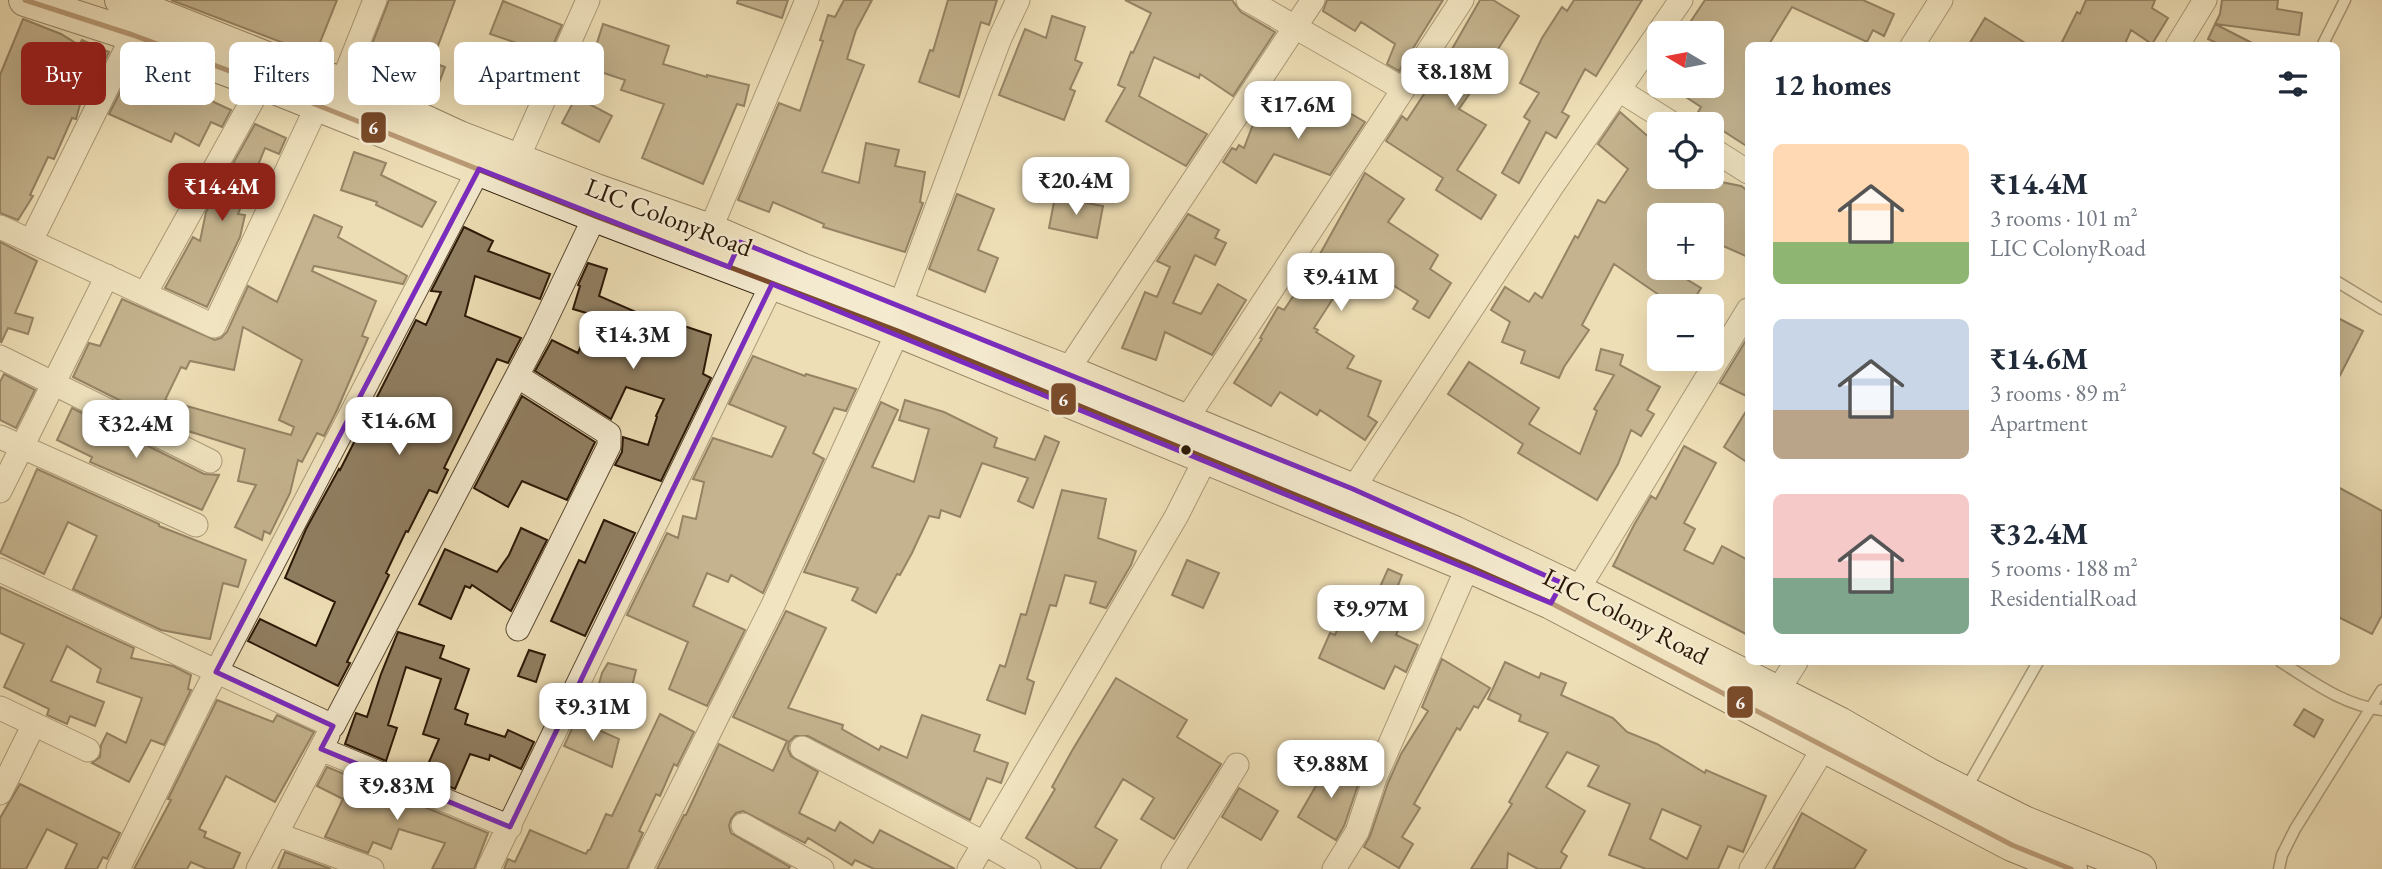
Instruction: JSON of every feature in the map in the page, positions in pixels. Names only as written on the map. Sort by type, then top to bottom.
[{"type":"main road","name":"LIC ColonyRoad","points":[[25,0],[135,11],[342,83],[459,136],[596,190],[710,230],[734,255],[772,284],[899,318],[1067,371],[1186,420],[1212,445]]},
{"type":"main road","name":"LIC ColonyRoad","points":[[135,11],[229,64]]},
{"type":"main road","name":"LIC ColonyRoad","points":[[320,105],[595,216],[734,255],[801,268],[899,318],[1212,445],[1468,566],[1564,592],[2018,833],[2071,869]]},
{"type":"main road","name":"LIC Colony Road","points":[[1212,445],[1353,489],[1454,532],[1564,592],[1777,692],[1832,734],[1964,792],[2018,833],[2140,869]]},
{"type":"street","points":[[342,83],[375,0]]},
{"type":"street","points":[[519,158],[588,0]]},
{"type":"street","points":[[710,230],[807,0]]},
{"type":"street","points":[[641,869],[772,607],[899,318],[1000,38],[1018,0]]},
{"type":"street","points":[[1248,0],[1294,29],[1403,89]]},
{"type":"street","points":[[1067,371],[1313,0]]},
{"type":"street","points":[[1186,420],[1462,0]]},
{"type":"street","points":[[1353,489],[1553,184],[1681,0]]},
{"type":"street","points":[[1915,42],[1941,0]]},
{"type":"street","points":[[2179,42],[2205,0]]},
{"type":"street","points":[[31,241],[135,11]]},
{"type":"street","points":[[1619,90],[1654,112]]},
{"type":"street","points":[[145,294],[250,105]]},
{"type":"street","points":[[0,227],[214,326],[318,105]]},
{"type":"street","points":[[1724,157],[1745,170]]},
{"type":"street","points":[[118,869],[216,672],[479,169]]},
{"type":"street","points":[[258,869],[537,338],[595,216]]},
{"type":"street","points":[[0,491],[107,276]]},
{"type":"street","points":[[488,869],[772,284]]},
{"type":"street","points":[[1564,592],[1745,315]]},
{"type":"street","points":[[0,357],[210,461]]},
{"type":"street","points":[[517,376],[609,434],[608,446],[518,629]]},
{"type":"street","points":[[0,438],[196,525]]},
{"type":"street","points":[[969,869],[1176,517],[1212,445]]},
{"type":"street","points":[[1334,869],[1357,832],[1375,778],[1468,566]]},
{"type":"street","points":[[0,570],[333,726]]},
{"type":"street","points":[[1777,692],[1794,665]]},
{"type":"street","points":[[0,708],[88,750]]},
{"type":"street","points":[[0,793],[34,724]]},
{"type":"street","points":[[1751,869],[1832,734]]},
{"type":"street","points":[[802,748],[1029,869]]},
{"type":"street","points":[[321,749],[510,827]]},
{"type":"street","points":[[1173,869],[1237,765]]},
{"type":"street","points":[[743,825],[822,869]]},
{"type":"street","points":[[276,834],[372,869]]},
{"type":"lane","points":[[2324,42],[2345,0]]},
{"type":"lane","points":[[2340,283],[2382,309]]},
{"type":"lane","points":[[1964,792],[2036,665]]},
{"type":"lane","points":[[2286,665],[2330,693],[2376,709]]},
{"type":"lane","points":[[2279,869],[2282,855],[2295,829],[2376,709],[2382,691]]},
{"type":"highlighted area","points":[[479,169],[729,267],[740,242],[1353,489],[1562,583],[1551,603],[772,284],[510,827],[321,749],[333,726],[216,672]]},
{"type":"building","points":[[171,0],[337,0],[320,42],[281,42]]},
{"type":"building","points":[[389,0],[455,0],[439,42],[373,42]]},
{"type":"building","points":[[738,0],[788,0],[782,18],[737,3]]},
{"type":"building","points":[[844,0],[872,0],[856,30],[847,59],[864,65],[822,172],[859,183],[866,143],[899,150],[895,166],[925,172],[920,202],[923,203],[905,252],[823,227],[824,224],[773,202],[769,212],[738,200],[779,103],[800,111],[823,41],[820,40],[828,15],[835,17]]},
{"type":"building","points":[[948,0],[997,0],[989,25],[981,22],[959,97],[919,82],[930,50],[933,51]]},
{"type":"building","points":[[1125,0],[1232,0],[1241,12],[1275,32],[1233,96],[1200,74],[1199,78],[1154,57],[1139,96],[1207,134],[1186,166],[1106,121],[1125,88],[1118,85],[1151,13]]},
{"type":"building","points":[[1327,0],[1443,0],[1399,71],[1387,64],[1395,44],[1361,22],[1355,31],[1323,11]]},
{"type":"building","points":[[1480,0],[1493,0],[1519,16],[1498,49],[1500,50],[1459,109],[1486,125],[1457,170],[1496,195],[1481,219],[1436,190],[1443,178],[1386,141],[1402,116],[1407,120],[1426,91],[1421,88],[1439,60],[1444,63]]},
{"type":"building","points":[[1574,0],[1642,0],[1596,76],[1585,69],[1562,112],[1569,116],[1556,138],[1546,132],[1519,183],[1502,173],[1530,121],[1524,117],[1539,93],[1520,83],[1542,38],[1562,7],[1567,11]]},
{"type":"building","points":[[1705,0],[1863,0],[1894,14],[1884,36],[1873,30],[1867,42],[1792,7],[1770,42],[1745,42],[1745,145],[1724,131],[1724,112],[1698,112],[1701,107],[1687,98],[1724,98],[1724,21],[1691,21]]},
{"type":"building","points":[[2086,0],[2155,0],[2152,8],[2168,18],[2153,42],[2131,30],[2126,42],[2062,42],[2077,12],[2080,14]]},
{"type":"building","points":[[2222,0],[2278,0],[2277,9],[2302,13],[2299,35],[2215,24]]},
{"type":"building","points":[[503,1],[562,25],[554,42],[514,42],[490,34]]},
{"type":"building","points":[[1052,16],[1085,27],[1075,60],[1082,63],[1070,89],[1075,91],[1064,120],[999,95],[1025,29],[1046,38]]},
{"type":"building","points":[[1985,18],[2024,42],[1970,42]]},
{"type":"building","points":[[23,19],[74,42],[21,42],[21,105],[80,105],[76,119],[72,118],[54,159],[48,157],[30,195],[33,196],[18,220],[0,213],[0,75]]},
{"type":"building","points":[[603,24],[669,46],[663,64],[707,77],[749,85],[744,106],[737,104],[703,184],[642,158],[664,104],[621,90],[625,80],[604,73],[604,42],[597,42]]},
{"type":"building","points":[[2215,24],[2250,42],[2214,42],[2208,39]]},
{"type":"building","points":[[440,65],[445,67],[440,80]]},
{"type":"building","points":[[120,92],[120,105],[215,105],[215,103],[231,110],[222,127],[211,122],[199,146],[175,133],[171,142],[109,114]]},
{"type":"building","points":[[1319,95],[1365,122],[1330,175],[1274,154],[1256,183],[1223,162],[1232,148],[1236,150],[1239,145],[1244,148],[1257,114],[1299,130]]},
{"type":"building","points":[[572,105],[591,105],[612,116],[599,142],[562,123]]},
{"type":"building","points":[[1620,112],[1647,136],[1647,189],[1724,189],[1724,183],[1745,189],[1745,256],[1724,246],[1724,203],[1647,203],[1647,280],[1688,280],[1701,288],[1697,294],[1658,294],[1614,264],[1582,325],[1589,330],[1559,378],[1521,363],[1525,351],[1502,342],[1510,322],[1491,310],[1505,287],[1529,302],[1535,293],[1542,298],[1575,236],[1578,238],[1598,200],[1605,203],[1628,169],[1598,144]]},
{"type":"building","points":[[255,124],[286,138],[279,154],[265,148],[238,214],[245,215],[240,237],[207,307],[165,288],[193,237],[200,241],[206,212]]},
{"type":"building","points":[[354,152],[386,163],[381,175],[436,202],[422,227],[376,205],[377,202],[341,190]]},
{"type":"building","points":[[1365,173],[1404,199],[1388,222],[1438,255],[1430,269],[1451,283],[1429,318],[1413,309],[1418,301],[1361,265],[1346,289],[1341,286],[1314,328],[1318,330],[1316,332],[1354,356],[1347,368],[1381,381],[1368,416],[1377,422],[1365,440],[1320,410],[1317,415],[1280,392],[1271,406],[1234,383],[1262,339],[1260,338],[1278,307],[1284,310],[1315,263]]},
{"type":"building","points":[[957,194],[994,209],[978,250],[998,258],[985,292],[929,269]]},
{"type":"building","points":[[1055,197],[1103,206],[1097,238],[1049,228]]},
{"type":"building","points":[[1188,214],[1219,230],[1215,238],[1226,243],[1215,265],[1195,255],[1173,303],[1201,314],[1218,284],[1246,300],[1212,355],[1165,332],[1156,360],[1122,348],[1145,292],[1157,297],[1170,267],[1157,261]]},
{"type":"building","points":[[314,215],[342,227],[338,237],[407,276],[403,284],[314,266],[312,271],[376,301],[362,336],[368,338],[337,410],[324,436],[317,433],[302,462],[298,460],[290,493],[270,534],[264,531],[262,540],[235,527],[256,485],[238,481],[245,449],[169,425],[73,377],[89,343],[100,346],[122,299],[215,340],[227,332],[248,286],[277,302]],"holes":[[[243,327],[302,360],[279,420],[294,427],[291,435],[165,400],[181,367],[186,369],[190,361],[234,370]]]},
{"type":"building","points":[[464,227],[493,241],[488,251],[550,274],[540,299],[475,276],[465,316],[521,338],[508,363],[497,359],[444,468],[448,470],[437,493],[429,490],[408,532],[406,531],[386,573],[389,575],[338,686],[248,641],[260,619],[316,646],[335,602],[285,578],[306,529],[340,470],[416,320],[426,325],[441,292],[431,291]]},
{"type":"building","points":[[0,242],[37,261],[15,313],[33,318],[28,334],[8,328],[1,343]]},
{"type":"building","points":[[588,263],[607,269],[599,296],[670,327],[672,322],[711,335],[703,374],[711,378],[661,481],[615,465],[622,452],[623,437],[648,445],[664,399],[626,387],[611,419],[535,371],[552,340],[578,353],[593,315],[573,309],[580,286],[578,285]]},
{"type":"building","points":[[2340,319],[2363,331],[2340,375]]},
{"type":"building","points":[[1745,342],[1745,396],[1720,383]]},
{"type":"building","points":[[1601,349],[1623,355],[1620,365],[1660,387],[1647,410],[1654,414],[1641,436],[1631,430],[1618,464],[1597,500],[1518,453],[1523,444],[1448,394],[1469,362],[1539,408],[1529,424],[1580,454],[1597,411],[1594,409],[1614,375],[1596,370]]},
{"type":"building","points":[[753,356],[805,376],[806,374],[856,389],[846,411],[834,408],[813,453],[824,459],[763,593],[731,575],[728,582],[707,573],[693,606],[745,630],[707,706],[669,689],[688,642],[627,615],[667,533],[678,538],[683,516],[696,519],[704,482],[693,479],[713,438],[772,457],[786,427],[729,404]]},
{"type":"building","points":[[4,374],[35,390],[16,428],[0,420],[0,382]]},
{"type":"building","points":[[522,396],[595,442],[567,500],[522,481],[508,507],[474,488]]},
{"type":"building","points":[[905,400],[944,412],[997,438],[994,447],[1035,460],[1045,436],[1059,442],[1033,508],[1018,501],[1028,478],[982,463],[960,517],[941,510],[939,518],[929,516],[900,575],[897,574],[876,613],[852,600],[858,588],[804,572],[881,402],[898,410],[872,467],[914,482],[929,429],[899,420]]},
{"type":"building","points":[[72,408],[204,474],[219,475],[202,510],[90,462],[92,457],[57,440]]},
{"type":"building","points":[[1745,413],[1745,461],[1724,447]]},
{"type":"building","points":[[1684,446],[1716,463],[1684,523],[1695,529],[1684,550],[1713,564],[1722,546],[1745,558],[1745,633],[1613,566],[1651,496],[1656,499]]},
{"type":"building","points":[[37,469],[159,526],[246,560],[238,587],[223,583],[210,639],[161,630],[73,589],[97,536],[68,522],[44,574],[0,553]]},
{"type":"building","points":[[2340,488],[2382,511],[2382,615],[2372,634],[2340,618]]},
{"type":"building","points":[[1062,490],[1106,499],[1098,538],[1136,551],[1106,608],[1090,603],[1096,582],[1065,575],[1056,606],[1050,605],[1027,679],[1034,682],[1025,714],[987,700],[1000,665],[1005,667],[1021,614],[1026,615]]},
{"type":"building","points":[[604,520],[635,533],[585,636],[551,621],[579,560],[585,563]]},
{"type":"building","points":[[521,528],[547,540],[511,611],[472,585],[470,588],[465,586],[451,619],[419,604],[445,549],[497,572],[509,555]]},
{"type":"building","points":[[1187,560],[1219,573],[1203,608],[1172,595]]},
{"type":"building","points":[[1388,569],[1402,575],[1395,593],[1380,587]]},
{"type":"building","points":[[0,587],[134,648],[131,658],[173,666],[191,675],[188,689],[191,690],[164,745],[151,740],[129,782],[92,763],[100,757],[101,745],[107,733],[126,743],[142,698],[97,682],[101,669],[67,646],[51,681],[104,702],[95,726],[70,716],[67,724],[47,715],[49,709],[4,687],[24,644],[0,633]]},
{"type":"building","points":[[1394,593],[1411,600],[1396,635],[1418,645],[1406,672],[1395,666],[1384,689],[1319,658],[1330,633],[1335,635],[1345,612],[1379,627]]},
{"type":"building","points":[[786,611],[826,628],[788,708],[843,725],[842,729],[879,750],[881,746],[907,758],[922,715],[980,735],[974,751],[1008,763],[1001,783],[987,778],[970,820],[808,736],[795,736],[789,742],[791,756],[818,772],[799,813],[835,831],[840,822],[873,843],[880,830],[955,869],[874,869],[855,860],[852,865],[808,838],[805,843],[743,811],[736,813],[731,819],[731,833],[790,867],[788,869],[657,869],[719,744],[773,771],[787,741],[733,717]]},
{"type":"building","points":[[398,632],[444,646],[440,658],[469,669],[455,709],[468,714],[465,724],[505,737],[508,730],[534,742],[521,769],[490,755],[489,760],[470,754],[455,789],[423,776],[439,739],[423,734],[441,679],[406,667],[388,725],[397,728],[386,761],[345,744],[356,713],[367,717]]},
{"type":"building","points":[[529,650],[545,655],[536,682],[518,676]]},
{"type":"building","points":[[1442,659],[1490,688],[1478,708],[1474,706],[1460,730],[1457,728],[1414,804],[1420,808],[1402,837],[1413,844],[1399,868],[1364,847],[1401,754],[1428,711],[1422,707]]},
{"type":"building","points":[[1505,662],[1539,678],[1541,673],[1566,683],[1561,695],[1613,718],[1627,732],[1657,744],[1705,773],[1706,770],[1766,796],[1743,852],[1728,846],[1718,869],[1646,869],[1609,855],[1630,804],[1588,786],[1599,766],[1567,752],[1546,787],[1585,811],[1561,852],[1567,856],[1560,869],[1538,869],[1508,853],[1507,869],[1471,869],[1512,804],[1509,802],[1548,733],[1519,721],[1521,715],[1488,699]],"holes":[[[1662,809],[1701,826],[1687,859],[1650,839]]]},
{"type":"building","points":[[608,663],[636,670],[629,699],[597,691]]},
{"type":"building","points":[[1116,678],[1187,720],[1177,737],[1221,764],[1174,839],[1141,819],[1154,798],[1123,779],[1095,827],[1117,840],[1100,869],[1078,869],[1026,838],[1055,789],[1052,787],[1073,749]]},
{"type":"building","points":[[217,700],[273,722],[277,715],[314,732],[275,802],[226,776],[199,829],[206,832],[204,837],[240,853],[233,869],[207,869],[191,862],[187,869],[134,869],[171,800],[168,799]]},
{"type":"building","points":[[2304,709],[2323,720],[2314,737],[2294,725]]},
{"type":"building","points":[[660,714],[694,732],[677,766],[674,764],[660,796],[656,794],[639,831],[643,833],[627,869],[504,869],[508,859],[515,862],[530,830],[586,854],[606,814],[612,816]]},
{"type":"building","points":[[576,720],[619,739],[612,767],[564,746]]},
{"type":"building","points":[[1330,756],[1348,765],[1343,775],[1359,782],[1344,826],[1336,840],[1298,817]]},
{"type":"building","points":[[327,767],[488,833],[474,869],[432,869],[445,843],[399,829],[391,849],[373,842],[368,853],[325,837],[343,799],[317,786]]},
{"type":"building","points":[[20,784],[120,833],[107,859],[103,857],[97,869],[65,869],[77,844],[47,829],[26,869],[0,869],[0,818]]},
{"type":"building","points":[[1239,788],[1278,811],[1261,840],[1222,817]]},
{"type":"building","points":[[1802,813],[1866,850],[1854,869],[1773,869]]},
{"type":"building","points":[[285,852],[331,869],[278,869]]},
{"type":"transit line","name":"6","points":[[25,0],[133,35],[262,83],[595,216],[898,331],[1468,566],[1551,603],[2012,845],[2071,869]]}]
